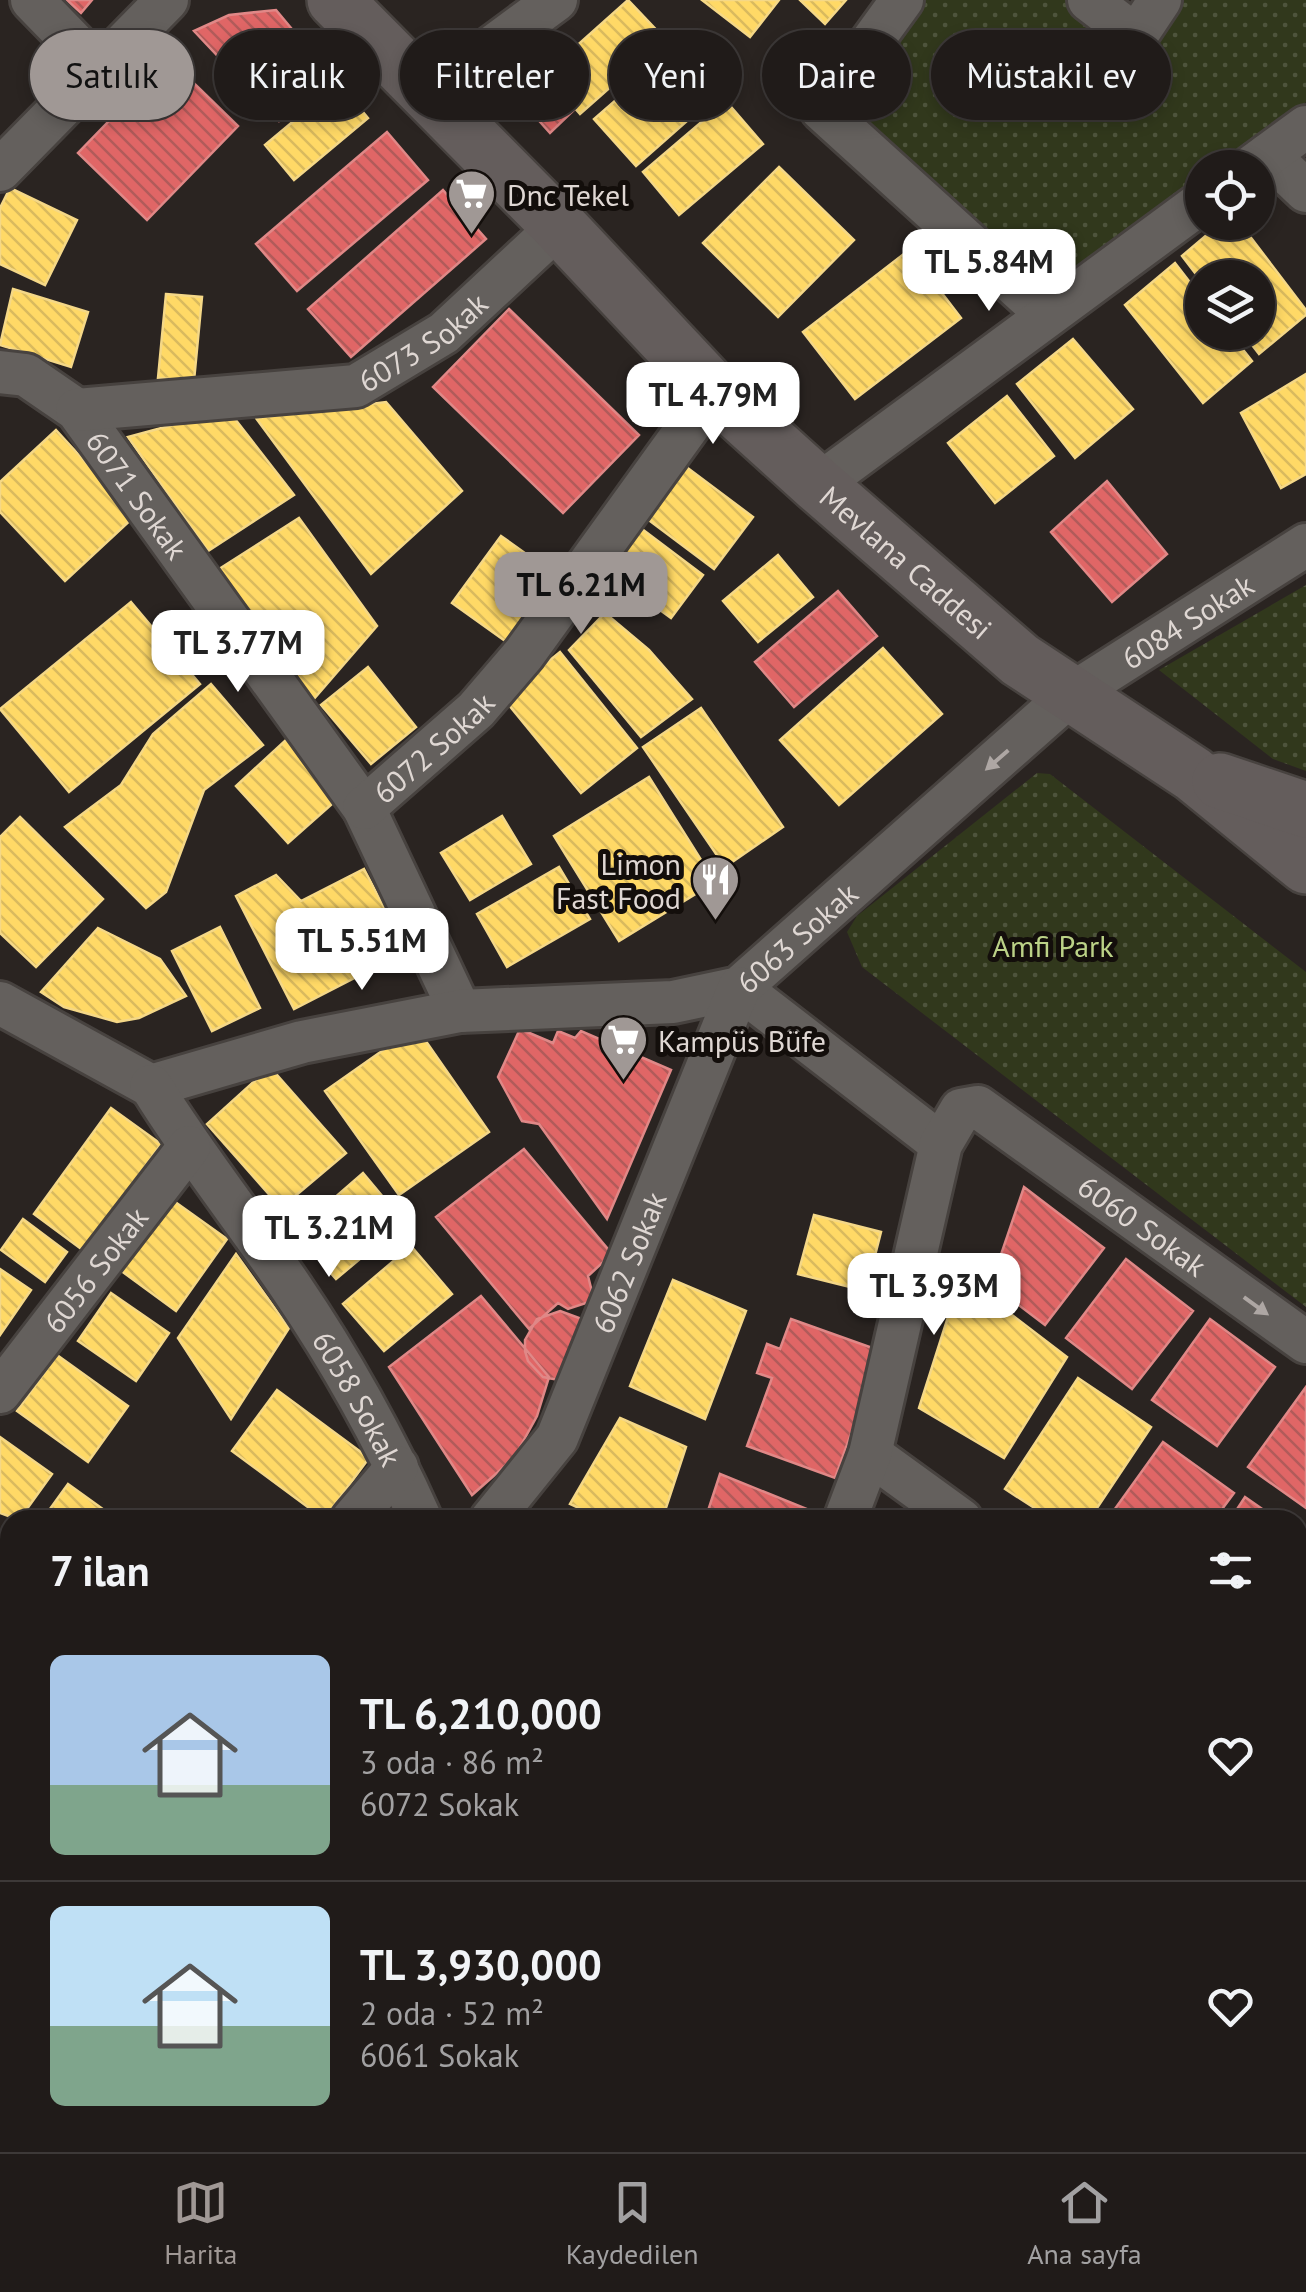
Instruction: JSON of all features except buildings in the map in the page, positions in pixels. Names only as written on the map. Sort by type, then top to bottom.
[{"type":"main road","name":"Mevlana Caddesi","points":[[335,0],[400,69]]},
{"type":"main road","name":"Mevlana Caddesi","points":[[451,120],[559,226],[714,391],[818,485],[1020,660],[1193,774],[1306,866]]},
{"type":"main road","points":[[1193,774],[1306,810]]},
{"type":"street","points":[[32,0],[61,30]]},
{"type":"street","points":[[139,30],[168,0]]},
{"type":"street","points":[[515,30],[556,0]]},
{"type":"street","points":[[902,0],[822,110],[1048,316]]},
{"type":"street","points":[[1089,0],[1136,36],[1160,0]]},
{"type":"street","points":[[0,170],[50,120]]},
{"type":"street","points":[[1274,150],[1306,126]]},
{"type":"street","points":[[1275,171],[1306,191]]},
{"type":"street","points":[[818,485],[1185,215]]},
{"type":"street","name":"6073 Sokak","points":[[77,410],[356,386],[444,333],[559,226]]},
{"type":"street","name":"6071 Sokak","points":[[0,372],[26,375],[77,410],[364,808],[460,1010]]},
{"type":"street","name":"6072 Sokak","points":[[364,808],[476,710],[524,654],[714,391]]},
{"type":"street","name":"6084 Sokak","points":[[1070,695],[1306,546]]},
{"type":"street","name":"6063 Sokak","points":[[151,1086],[302,1042],[460,1010],[673,1002],[739,988],[1070,695]]},
{"type":"street","points":[[739,988],[940,1144],[870,1454],[850,1510]]},
{"type":"street","name":"6062 Sokak","points":[[500,1510],[557,1438],[739,988]]},
{"type":"street","points":[[0,1004],[151,1086]]},
{"type":"street","name":"6058 Sokak","points":[[151,1086],[188,1147],[292,1288],[397,1467],[416,1510]]},
{"type":"street","name":"6060 Sokak","points":[[940,1144],[962,1110],[978,1107],[1306,1342]]},
{"type":"street","name":"6056 Sokak","points":[[0,1392],[188,1147]]},
{"type":"street","points":[[870,1454],[947,1510]]},
{"type":"street","points":[[360,1510],[397,1467]]},
{"type":"green space","points":[[919,0],[1066,0],[1106,30],[931,30],[931,120],[1171,120],[1171,30],[1157,30],[1178,0],[1306,0],[1306,102],[1240,150],[1185,150],[1185,190],[1052,288],[851,120],[911,120],[911,30],[897,30]]},
{"type":"green space","points":[[1306,585],[1306,771],[1273,759],[1159,670]]},
{"type":"green space","name":"Amfi Park","points":[[1037,773],[1050,774],[1306,972],[1306,1307],[862,967],[847,932],[857,916]]},
{"type":"place","name":"Dnc Tekel","points":[[472,236]]},
{"type":"place","name":"Limon Fast Food","points":[[716,922]]},
{"type":"place","name":"Kampüs Büfe","points":[[623,1082]]}]
